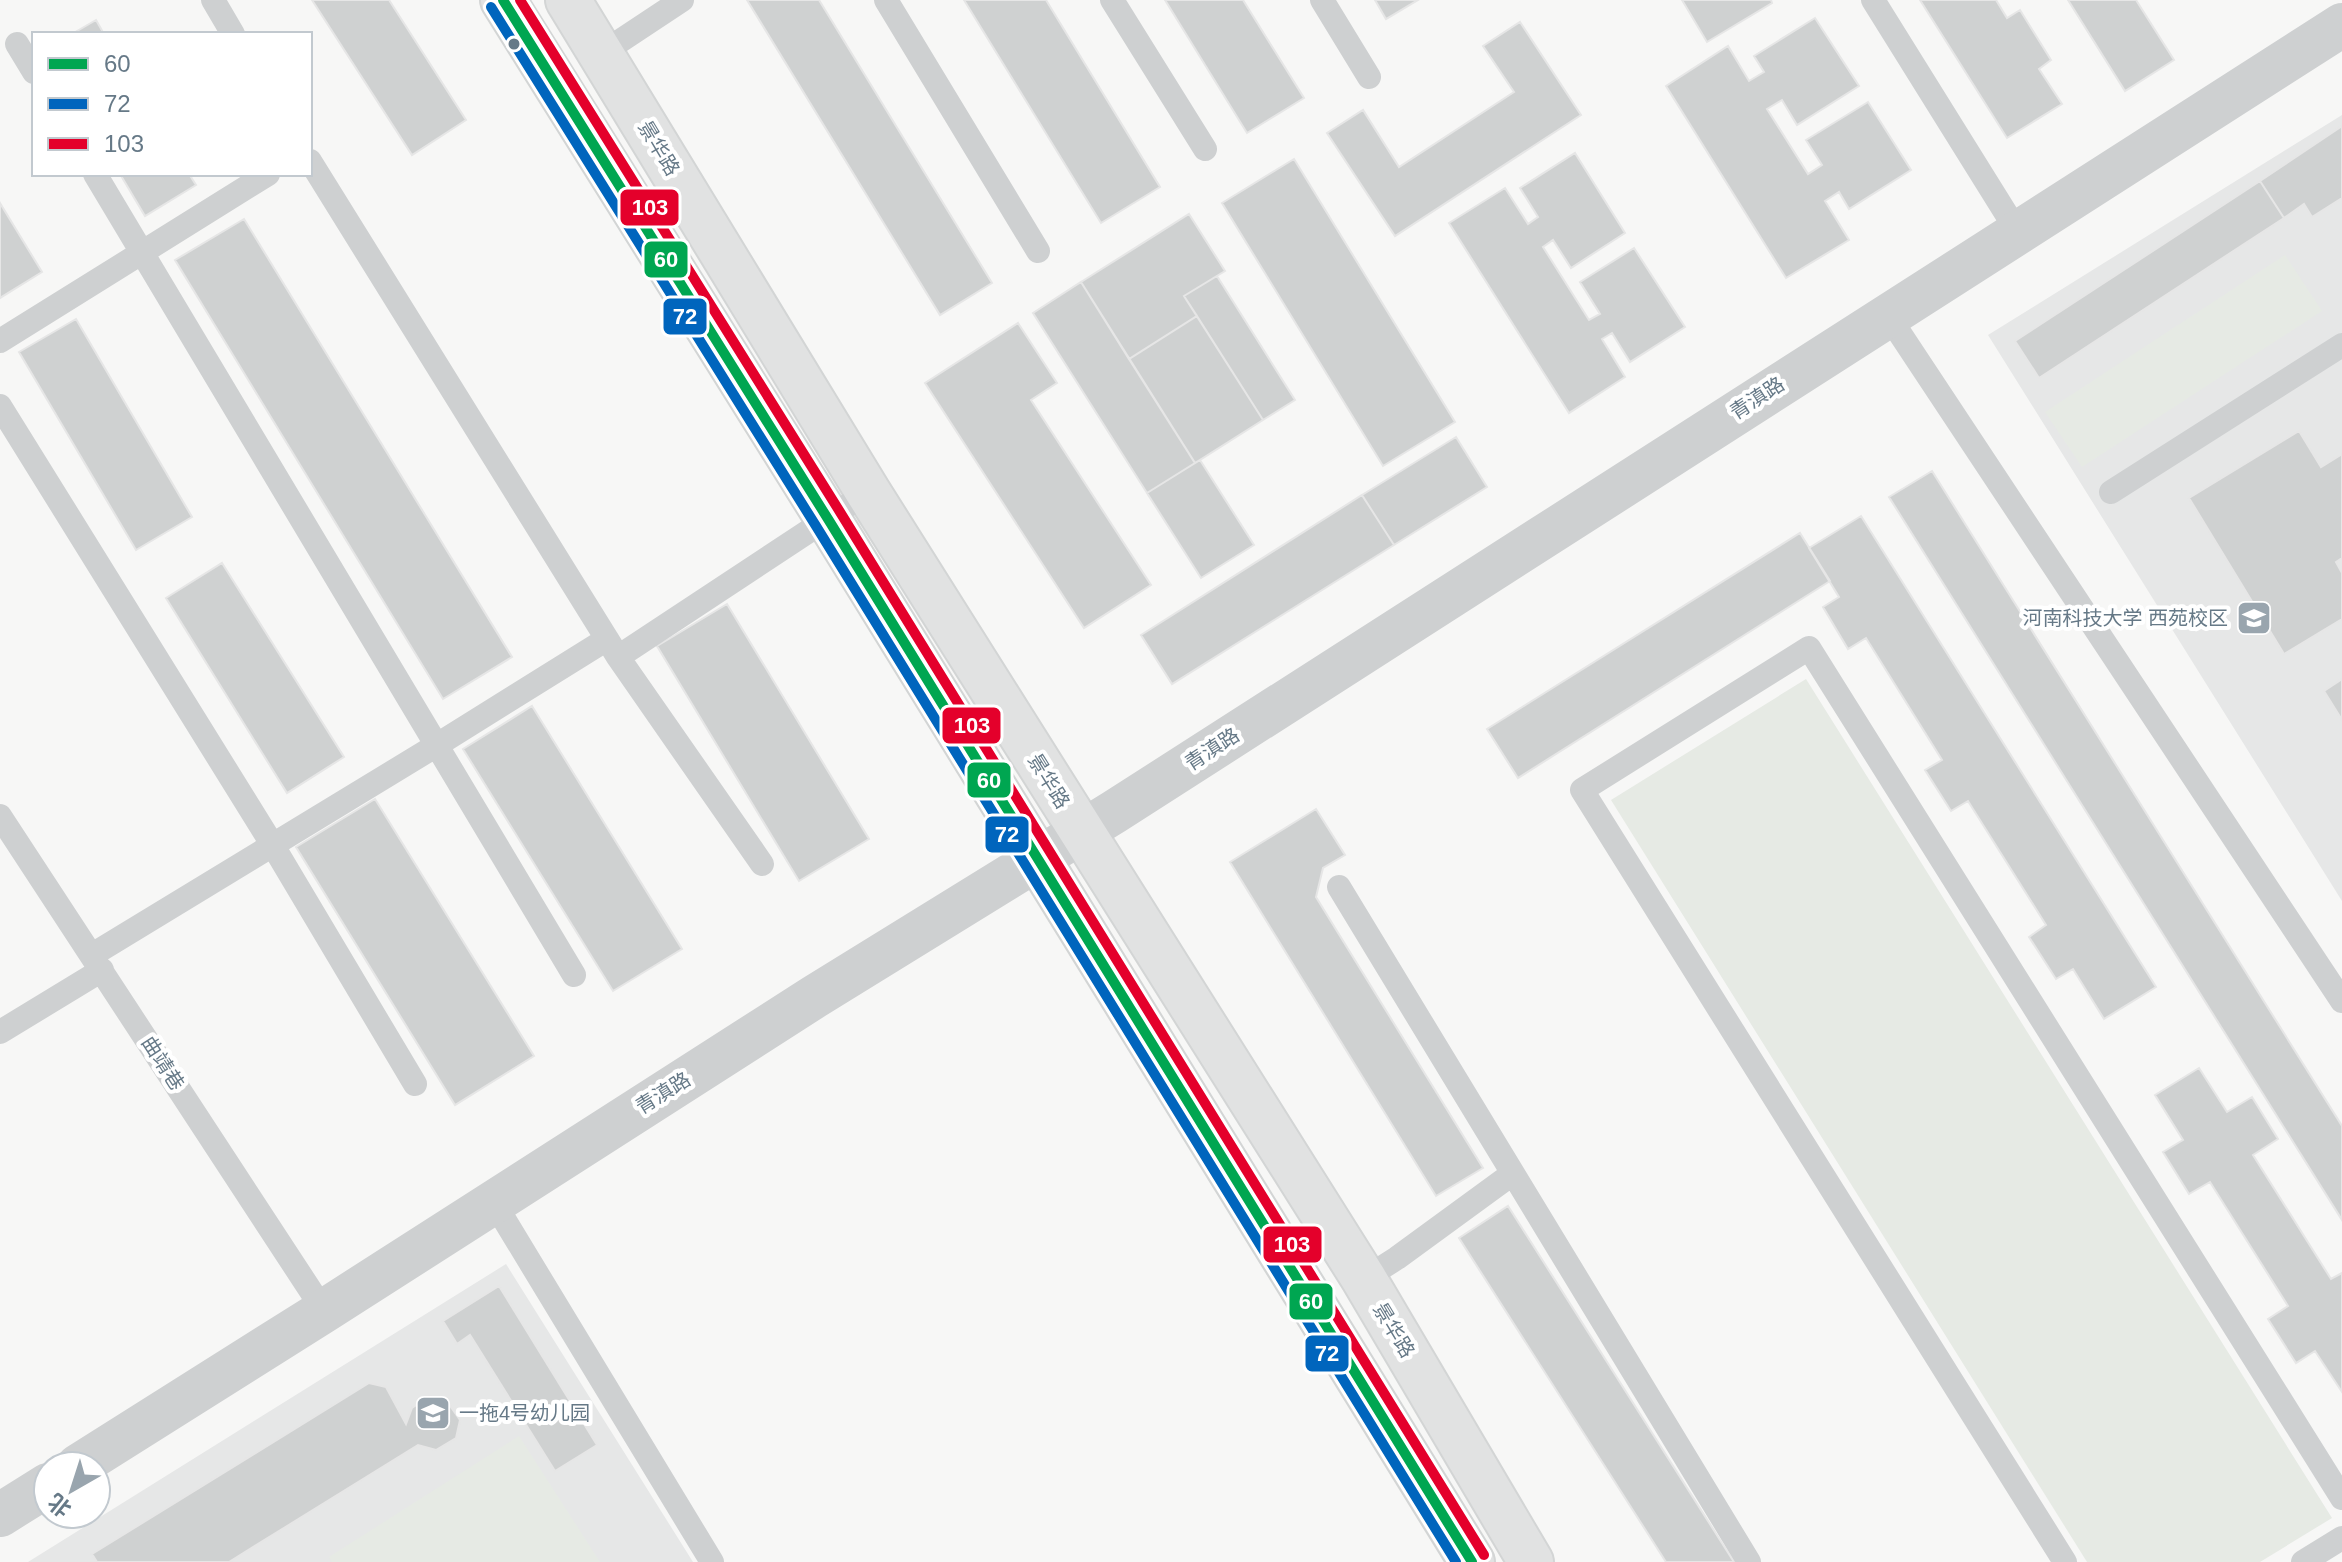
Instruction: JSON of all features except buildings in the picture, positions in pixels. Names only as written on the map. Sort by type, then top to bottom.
[{"type":"main road","points":[[503,0],[828,519],[1472,1562]]},
{"type":"main road","name":"景华路","points":[[568,0],[868,492],[1364,1279],[1531,1562]]},
{"type":"street","name":"青滇路","points":[[103,1450],[828,988],[1081,832],[2342,25]]},
{"type":"street","points":[[0,1515],[32,1495]]},
{"type":"lane","points":[[213,0],[232,32]]},
{"type":"lane","points":[[602,53],[682,0]]},
{"type":"lane","points":[[886,0],[1038,251]]},
{"type":"lane","points":[[1112,0],[1205,149]]},
{"type":"lane","points":[[1322,0],[1369,77]]},
{"type":"lane","points":[[1873,0],[2017,231]]},
{"type":"lane","points":[[17,44],[32,69]]},
{"type":"lane","points":[[312,164],[612,648],[762,864]]},
{"type":"lane","points":[[96,176],[574,975]]},
{"type":"lane","points":[[0,341],[265,176]]},
{"type":"lane","points":[[1887,314],[2342,1001]]},
{"type":"lane","points":[[2111,492],[2342,345]]},
{"type":"lane","points":[[0,406],[272,844],[415,1084]]},
{"type":"lane","points":[[0,1032],[97,962],[272,844],[437,745],[612,648],[868,492]]},
{"type":"lane","points":[[2065,1562],[1582,790],[1809,648],[2342,1498]]},
{"type":"lane","name":"曲靖巷","points":[[0,816],[324,1311]]},
{"type":"lane","points":[[1339,887],[1749,1562]]},
{"type":"lane","points":[[1364,1279],[1512,1174]]},
{"type":"lane","points":[[493,1201],[712,1562]]},
{"type":"lane","points":[[2303,1562],[2342,1538]]},
{"type":"shaded area","name":"河南科技大学 西苑校区","points":[[2342,115],[2342,901],[1988,335]]},
{"type":"shaded area","points":[[2285,255],[2322,311],[2082,467],[2045,412]]},
{"type":"shaded area","points":[[1806,679],[2332,1518],[2260,1562],[2087,1562],[1611,800]]},
{"type":"shaded area","name":"一拖4号幼儿园","points":[[506,1264],[693,1562],[28,1562],[79,1530],[112,1530],[112,1510]]},
{"type":"shaded area","points":[[519,1436],[600,1562],[332,1562],[329,1557]]},
{"type":"transit line","name":"60","points":[[503,0],[828,519],[1472,1562]]},
{"type":"transit line","name":"103","points":[[520,0],[1484,1555]]},
{"type":"transit line","name":"72","points":[[491,7],[816,526],[1456,1562]]},
{"type":"place","name":"河南科技大学 西苑校区","points":[[2254,618]]},
{"type":"place","name":"一拖4号幼儿园","points":[[433,1413]]}]
